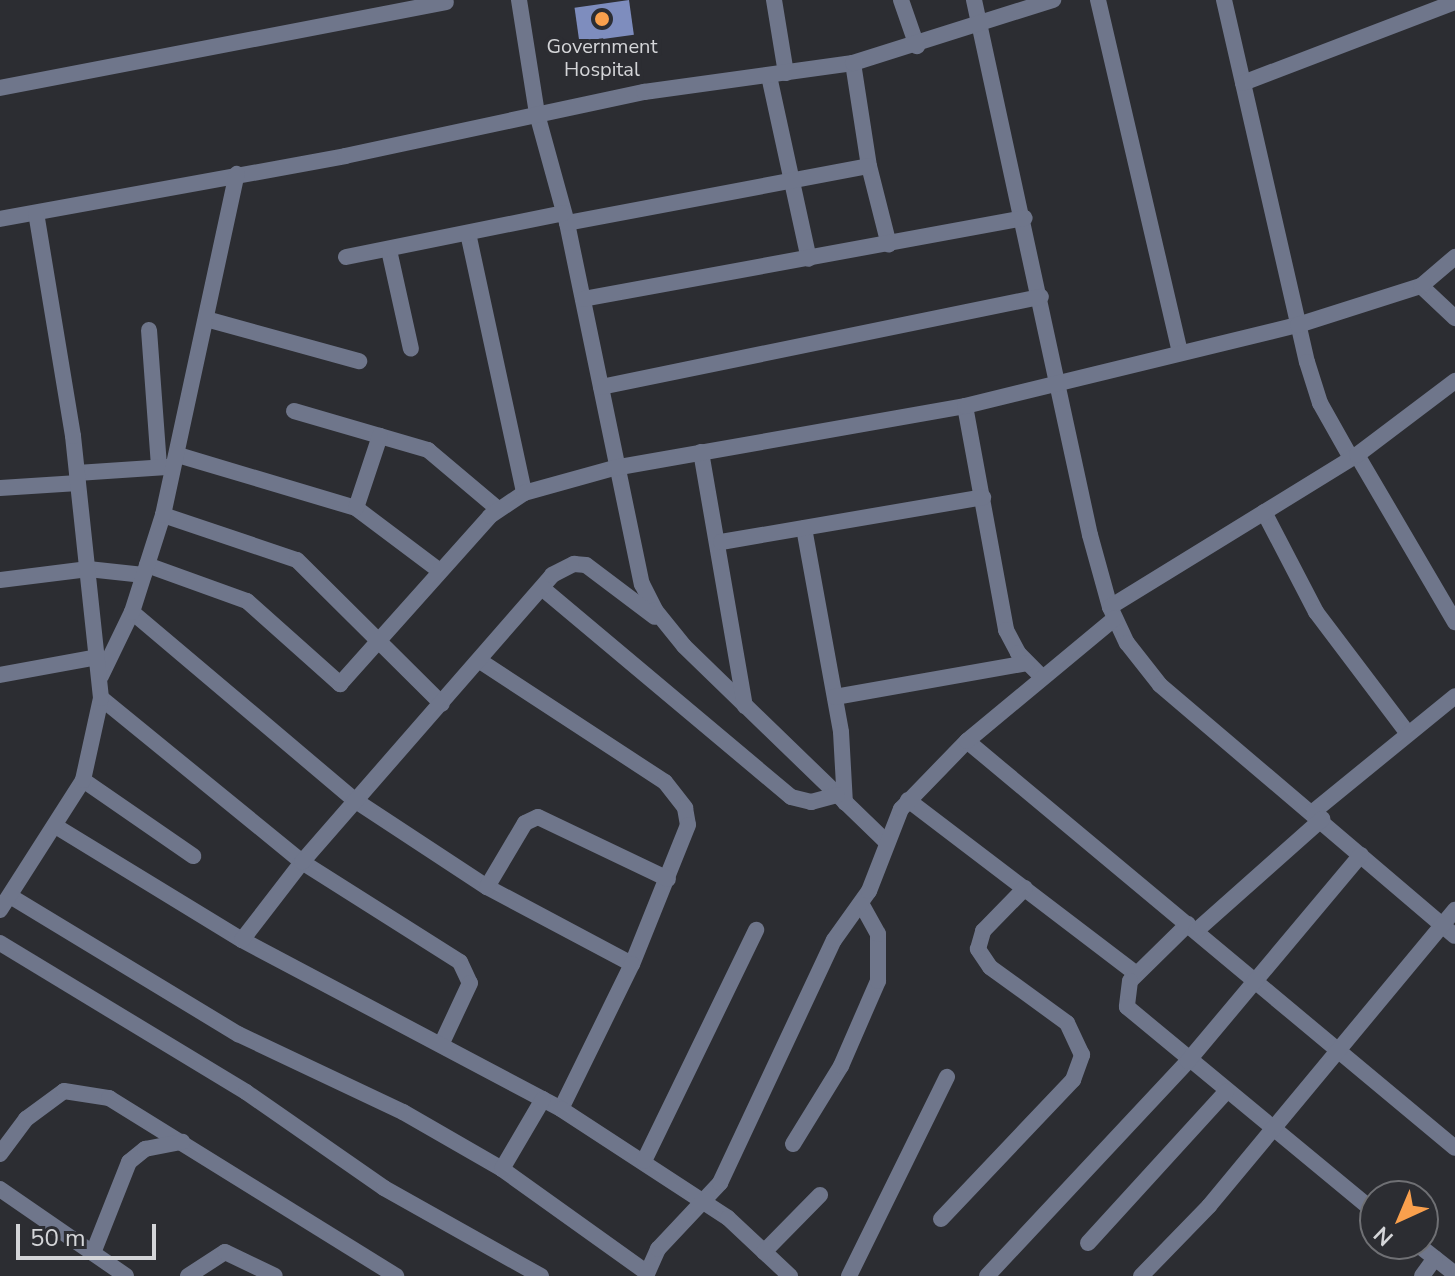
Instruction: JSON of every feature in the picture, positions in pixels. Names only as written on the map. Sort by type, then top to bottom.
[{"type":"street","points":[[519,0],[537,114],[583,299],[614,468],[642,584],[668,628]]},
{"type":"street","points":[[774,0],[778,75],[790,180],[809,259]]},
{"type":"street","points":[[901,0],[917,46]]},
{"type":"street","points":[[974,0],[1025,218],[1058,384],[1113,612],[1160,685],[1448,931]]},
{"type":"street","points":[[0,219],[644,92],[853,63],[917,46],[1053,0]]},
{"type":"street","points":[[1098,0],[1180,353]]},
{"type":"street","points":[[1224,0],[1298,325],[1320,403],[1455,622]]},
{"type":"street","points":[[0,88],[446,2]]},
{"type":"street","points":[[1243,83],[1455,2]]},
{"type":"street","points":[[853,63],[869,166],[889,245]]},
{"type":"street","points":[[346,257],[468,233],[869,166]]},
{"type":"street","points":[[100,679],[132,612],[163,515],[171,463],[237,174]]},
{"type":"street","points":[[36,213],[78,478],[101,698],[96,739],[83,780],[57,827],[5,903],[238,1034],[403,1112],[502,1169],[646,1274],[658,1249],[706,1203],[834,940],[861,903],[885,841],[908,800],[967,741],[1113,612],[1354,456],[1455,381]]},
{"type":"street","points":[[583,299],[1025,218]]},
{"type":"street","points":[[468,233],[524,493]]},
{"type":"street","points":[[389,250],[411,349]]},
{"type":"street","points":[[0,580],[88,569],[145,570],[247,601],[340,684],[382,642],[440,571],[498,509],[524,493],[614,468],[965,406],[1298,325],[1421,286],[1455,257]]},
{"type":"street","points":[[1421,286],[1455,318]]},
{"type":"street","points":[[601,387],[1041,297]]},
{"type":"street","points":[[206,319],[359,361]]},
{"type":"street","points":[[149,330],[171,463]]},
{"type":"street","points":[[965,406],[1002,617],[1011,642],[1042,677]]},
{"type":"street","points":[[294,411],[428,450],[498,509]]},
{"type":"street","points":[[356,508],[380,436]]},
{"type":"street","points":[[701,452],[721,542],[745,706]]},
{"type":"street","points":[[0,488],[171,463],[356,508],[440,571]]},
{"type":"street","points":[[721,542],[983,497]]},
{"type":"street","points":[[1264,512],[1316,612],[1406,731]]},
{"type":"street","points":[[163,515],[297,560],[442,704]]},
{"type":"street","points":[[804,528],[845,765],[841,799]]},
{"type":"street","points":[[242,940],[302,862],[542,588],[563,568],[586,565],[668,628],[885,841]]},
{"type":"street","points":[[542,588],[791,797],[811,802],[841,799]]},
{"type":"street","points":[[132,612],[356,801],[487,887],[632,964]]},
{"type":"street","points":[[0,675],[98,657]]},
{"type":"street","points":[[480,661],[677,793],[688,825],[632,964],[561,1109]]},
{"type":"street","points":[[835,697],[1027,663]]},
{"type":"street","points":[[1359,1200],[1270,1130],[1127,1007],[1126,987],[1136,974],[1317,816],[1406,731],[1455,696]]},
{"type":"street","points":[[101,698],[302,862],[450,955],[468,972],[467,996],[441,1045]]},
{"type":"street","points":[[967,741],[1455,1148]]},
{"type":"street","points":[[83,780],[193,856]]},
{"type":"street","points":[[908,800],[1136,974]]},
{"type":"street","points":[[487,887],[525,823],[538,817],[668,879]]},
{"type":"street","points":[[57,827],[242,940],[561,1109],[706,1203],[790,1276]]},
{"type":"street","points":[[987,1276],[1188,1061],[1361,855]]},
{"type":"street","points":[[941,1219],[1073,1080],[1082,1055],[1067,1023],[990,967],[978,949],[983,931],[1025,888]]},
{"type":"street","points":[[793,1144],[841,1066],[878,981],[878,934],[861,903]]},
{"type":"street","points":[[1141,1276],[1209,1206],[1338,1048],[1448,931],[1455,910]]},
{"type":"street","points":[[644,1161],[756,930]]},
{"type":"street","points":[[0,943],[246,1092],[384,1188],[541,1276]]},
{"type":"street","points":[[849,1276],[947,1077]]},
{"type":"street","points":[[0,1154],[26,1119],[64,1091],[109,1098],[396,1276]]},
{"type":"street","points":[[1088,1243],[1226,1092]]},
{"type":"street","points":[[502,1169],[543,1099]]},
{"type":"street","points":[[93,1253],[111,1220],[129,1162],[145,1149],[182,1142]]},
{"type":"street","points":[[0,1189],[126,1276]]},
{"type":"street","points":[[764,1252],[820,1195]]},
{"type":"street","points":[[188,1276],[225,1252],[275,1276]]},
{"type":"street","points":[[1438,1260],[1455,1274]]},
{"type":"building","points":[[629,0],[634,35],[579,42],[575,8]]},
{"type":"place","name":"Government Hospital","points":[[602,19]]}]
